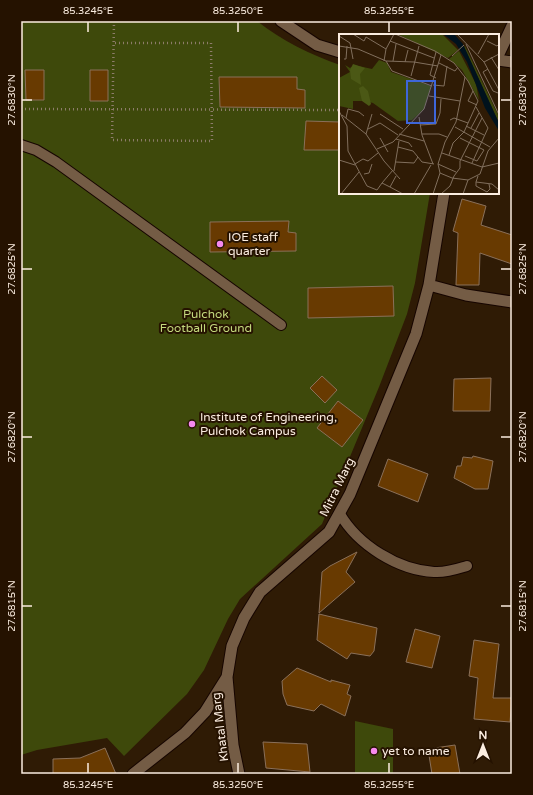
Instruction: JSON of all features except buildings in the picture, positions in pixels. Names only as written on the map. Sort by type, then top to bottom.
[{"type":"street","points":[[281,21],[317,45],[339,52]]},
{"type":"street","points":[[499,54],[512,26]]},
{"type":"street","points":[[499,60],[512,62]]},
{"type":"street","name":"Mitra Marg","points":[[133,774],[185,733],[205,712],[227,677],[232,646],[244,618],[260,592],[329,532],[340,514],[350,494],[416,334],[429,285],[444,194]]},
{"type":"street","points":[[429,285],[466,295],[512,302]]},
{"type":"street","name":"Khatal Marg","points":[[227,677],[232,738],[239,774]]},
{"type":"lane","points":[[21,145],[36,150],[56,162],[281,325]]},
{"type":"lane","points":[[340,514],[347,526],[359,537],[399,563],[417,570],[435,572],[450,571],[468,566]]},
{"type":"path","points":[[114,21],[114,43],[114,109],[112,140],[212,141],[211,43],[114,43]]},
{"type":"path","points":[[21,109],[339,110]]},
{"type":"green space","name":"Pulchok Football Ground","points":[[21,21],[257,21],[297,46],[318,57],[339,65],[339,194],[430,194],[415,283],[407,314],[379,387],[322,524],[240,599],[228,619],[204,670],[187,694],[124,756],[107,738],[37,750],[21,755]]},
{"type":"green space","name":"yet to name","points":[[355,721],[393,729],[393,774],[355,774]]},
{"type":"place","name":"IOE staff quarter","points":[[220,244]]},
{"type":"place","name":"Institute of Engineering, Pulchok Campus","points":[[192,424]]},
{"type":"place","name":"yet to name","points":[[374,751]]}]
